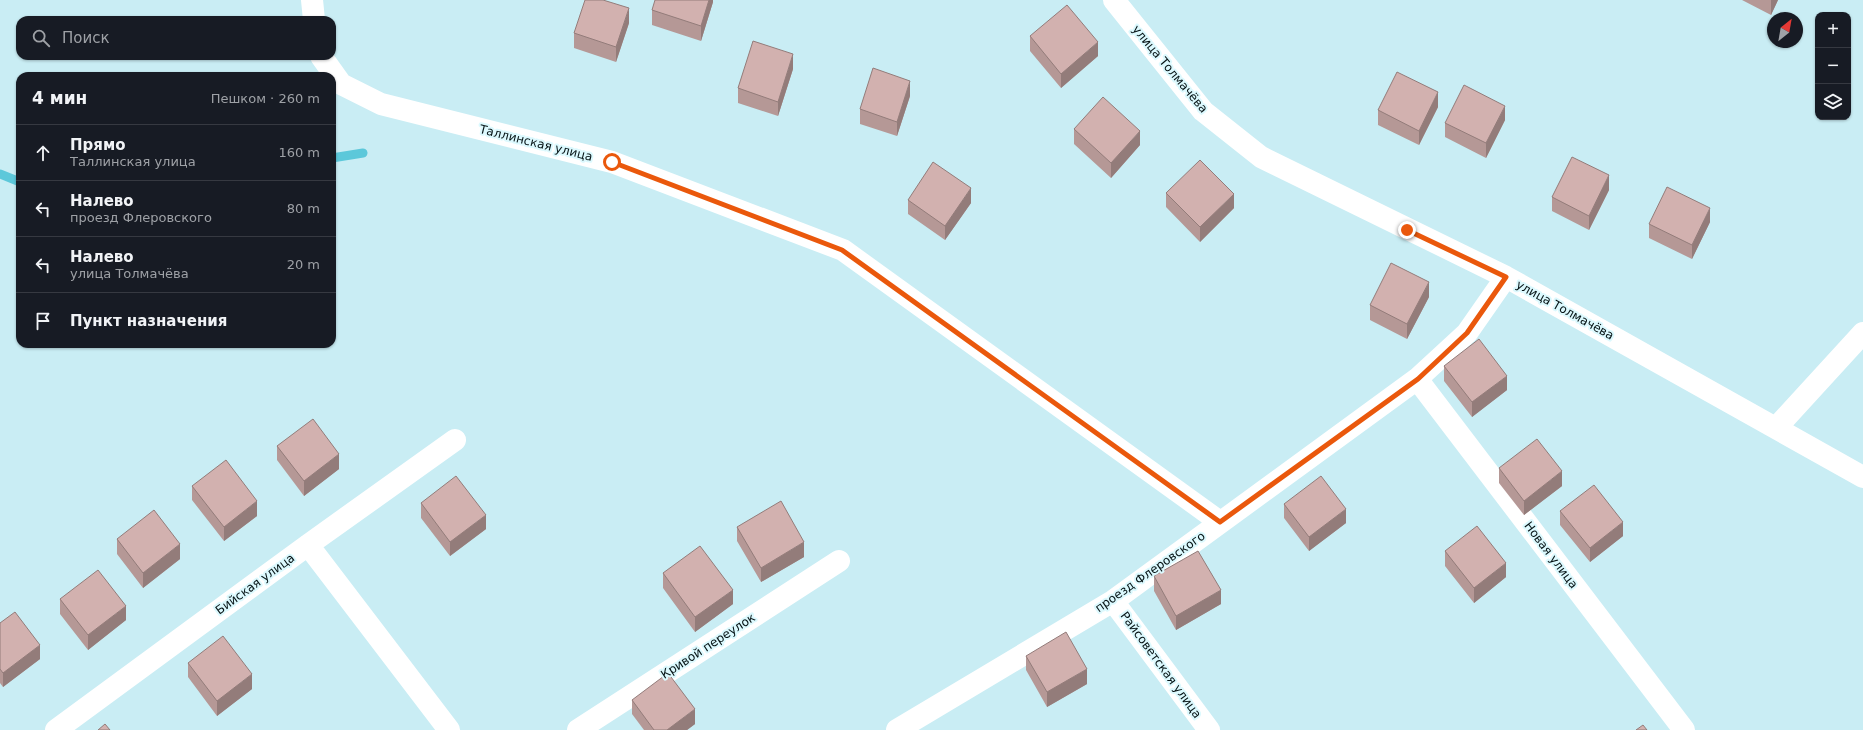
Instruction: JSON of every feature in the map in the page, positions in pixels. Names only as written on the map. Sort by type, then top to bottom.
[{"type":"street","points":[[312,0],[314,16]]},
{"type":"street","name":"улица Толмачёва","points":[[1114,0],[1203,111],[1261,157],[1506,277],[1863,477]]},
{"type":"street","name":"Таллинская улица","points":[[324,60],[332,72]]},
{"type":"street","name":"Таллинская улица","points":[[336,77],[341,84],[381,104],[612,162],[842,250],[1220,522]]},
{"type":"street","name":"проезд Флеровского","points":[[897,730],[1113,601],[1418,379],[1467,333],[1506,277]]},
{"type":"street","points":[[1776,428],[1863,333]]},
{"type":"street","name":"Новая улица","points":[[1418,379],[1684,730]]},
{"type":"street","name":"Бийская улица","points":[[56,730],[308,545],[455,440]]},
{"type":"street","points":[[308,545],[449,730]]},
{"type":"street","name":"Кривой переулок","points":[[578,730],[839,561]]},
{"type":"street","name":"Райсоветская улица","points":[[1113,601],[1209,730]]},
{"type":"building","points":[[585,0],[603,0],[629,8],[616,47],[574,33]]},
{"type":"building","points":[[655,0],[709,0],[701,26],[652,10]]},
{"type":"building","points":[[1067,5],[1098,42],[1061,74],[1030,36]]},
{"type":"building","points":[[753,41],[793,54],[778,102],[738,88]]},
{"type":"building","points":[[873,68],[910,81],[897,122],[860,109]]},
{"type":"building","points":[[1397,72],[1438,92],[1419,131],[1378,110]]},
{"type":"building","points":[[1464,85],[1505,106],[1486,143],[1445,123]]},
{"type":"building","points":[[1103,97],[1140,131],[1111,163],[1074,129]]},
{"type":"building","points":[[1572,157],[1609,175],[1589,216],[1552,197]]},
{"type":"building","points":[[1200,160],[1234,194],[1200,227],[1166,193]]},
{"type":"building","points":[[933,162],[971,188],[945,226],[908,200]]},
{"type":"building","points":[[1667,187],[1710,208],[1692,245],[1649,224]]},
{"type":"building","points":[[1391,263],[1429,282],[1407,324],[1370,305]]},
{"type":"building","points":[[1479,339],[1507,376],[1472,402],[1444,366]]},
{"type":"building","points":[[313,419],[339,454],[304,481],[277,446]]},
{"type":"building","points":[[1537,439],[1562,471],[1524,501],[1499,468]]},
{"type":"building","points":[[226,460],[257,501],[224,527],[192,486]]},
{"type":"building","points":[[456,476],[486,515],[450,542],[421,503]]},
{"type":"building","points":[[1321,476],[1346,509],[1309,537],[1284,504]]},
{"type":"building","points":[[1594,485],[1623,522],[1590,548],[1560,511]]},
{"type":"building","points":[[781,501],[804,542],[761,568],[737,527]]},
{"type":"building","points":[[154,510],[180,544],[143,573],[117,539]]},
{"type":"building","points":[[1477,526],[1506,563],[1474,588],[1445,551]]},
{"type":"building","points":[[700,546],[733,590],[695,617],[663,573]]},
{"type":"building","points":[[1198,551],[1221,590],[1176,616],[1154,576]]},
{"type":"building","points":[[98,570],[126,606],[88,635],[60,599]]},
{"type":"building","points":[[15,612],[40,645],[3,673],[0,669],[0,623]]},
{"type":"building","points":[[1066,632],[1087,669],[1047,692],[1026,656]]},
{"type":"building","points":[[223,636],[252,674],[217,701],[188,663]]},
{"type":"building","points":[[668,673],[695,709],[667,730],[654,730],[632,700]]},
{"type":"building","points":[[105,724],[110,730],[98,730]]},
{"type":"building","points":[[1643,725],[1647,730],[1636,730]]},
{"type":"waterway","points":[[336,157],[363,153]]},
{"type":"waterway","points":[[0,174],[16,180]]},
{"type":"route","points":[[612,162],[842,250],[1220,522],[1418,379],[1467,333],[1506,277],[1407,230]]}]
